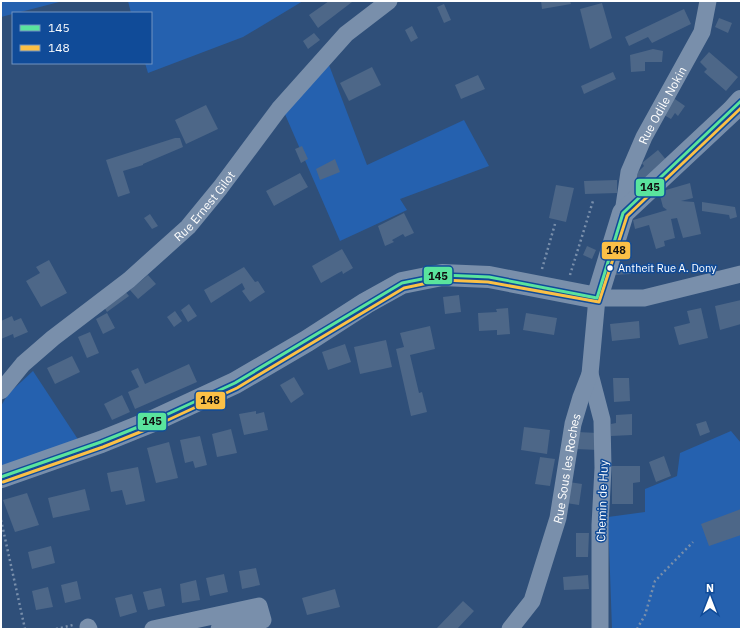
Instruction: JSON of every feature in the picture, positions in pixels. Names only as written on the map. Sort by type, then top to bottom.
[{"type":"street","name":"Rue Ernest Gilot","points":[[1,391],[23,364],[53,338],[129,280],[188,227],[220,188],[279,109],[346,34],[389,1]]},
{"type":"street","name":"Rue Odile Nokin","points":[[623,213],[629,172],[644,137],[702,32],[708,1]]},
{"type":"street","points":[[597,298],[623,213],[741,101]]},
{"type":"street","points":[[1,477],[101,442],[153,421],[235,383],[307,342],[366,303],[402,283],[442,275],[489,277],[597,298],[644,298],[741,274]]},
{"type":"street","name":"Rue Sous les Roches","points":[[510,629],[532,601],[558,518],[573,424],[590,374],[597,298]]},
{"type":"street","name":"Chemin de Huy","points":[[590,374],[602,420],[603,468],[600,525],[600,629]]},
{"type":"street","points":[[153,629],[259,606],[263,620],[219,629]]},
{"type":"path","points":[[565,292],[593,201]]},
{"type":"path","points":[[537,286],[555,224]]},
{"type":"path","points":[[1,520],[25,629]]},
{"type":"path","points":[[637,629],[645,615],[655,581],[692,542]]},
{"type":"shaded area","points":[[1,1],[63,1],[20,12],[12,12],[12,14],[1,17]]},
{"type":"shaded area","points":[[128,1],[303,1],[243,37],[148,73],[145,64],[152,64],[152,12],[131,12]]},
{"type":"shaded area","points":[[329,65],[367,165],[464,120],[489,166],[400,199],[407,210],[340,241],[284,112]]},
{"type":"shaded area","points":[[33,371],[79,441],[1,466],[1,406],[8,394]]},
{"type":"shaded area","points":[[731,431],[741,443],[741,629],[612,629],[608,517],[645,512],[645,489],[677,476],[680,453]]},
{"type":"building","points":[[329,1],[352,2],[318,28],[309,15]]},
{"type":"building","points":[[541,1],[570,1],[571,4],[542,9]]},
{"type":"building","points":[[602,3],[612,38],[590,49],[580,9]]},
{"type":"building","points":[[444,4],[451,20],[444,23],[437,7]]},
{"type":"building","points":[[684,9],[691,24],[652,43],[648,37],[629,46],[625,37]]},
{"type":"building","points":[[719,18],[732,23],[728,33],[715,27]]},
{"type":"building","points":[[412,26],[418,38],[411,42],[405,30]]},
{"type":"building","points":[[314,33],[320,40],[308,49],[303,41]]},
{"type":"building","points":[[653,49],[663,51],[662,62],[645,62],[645,71],[631,72],[630,55]]},
{"type":"building","points":[[709,52],[738,77],[726,91],[704,72],[707,69],[700,62]]},
{"type":"building","points":[[372,67],[381,85],[349,101],[340,83]]},
{"type":"building","points":[[613,72],[616,79],[584,94],[581,86]]},
{"type":"building","points":[[478,75],[485,89],[461,99],[455,85]]},
{"type":"building","points":[[672,97],[685,106],[678,116],[675,113],[671,119],[662,114]]},
{"type":"building","points":[[206,105],[218,129],[186,144],[175,120]]},
{"type":"building","points":[[175,138],[180,138],[183,147],[143,165],[123,171],[130,193],[118,197],[106,160]]},
{"type":"building","points":[[302,146],[308,159],[301,163],[295,149]]},
{"type":"building","points":[[658,150],[668,162],[643,184],[635,175],[644,166],[642,163]]},
{"type":"building","points":[[335,159],[340,172],[320,180],[316,169]]},
{"type":"building","points":[[300,173],[308,187],[274,206],[266,191]]},
{"type":"building","points":[[617,180],[617,193],[585,194],[584,181]]},
{"type":"building","points":[[690,183],[693,198],[681,201],[694,202],[701,234],[683,238],[677,218],[671,219],[675,238],[664,241],[665,246],[656,249],[649,225],[635,229],[633,220],[667,210],[663,207],[659,192]]},
{"type":"building","points":[[556,185],[574,188],[566,222],[549,218]]},
{"type":"building","points":[[702,202],[735,207],[737,217],[730,219],[729,215],[702,211]]},
{"type":"building","points":[[404,213],[414,233],[405,237],[403,234],[392,240],[394,242],[385,246],[378,226]]},
{"type":"building","points":[[150,214],[158,226],[152,229],[144,218]]},
{"type":"building","points":[[587,246],[596,250],[592,259],[583,255]]},
{"type":"building","points":[[342,249],[353,268],[343,274],[342,271],[321,283],[312,266]]},
{"type":"building","points":[[49,260],[67,293],[41,307],[26,281],[40,273],[36,267]]},
{"type":"building","points":[[631,265],[631,274],[614,275],[614,266]]},
{"type":"building","points":[[244,267],[255,282],[258,281],[265,292],[250,302],[242,291],[245,289],[242,283],[211,303],[204,290]]},
{"type":"building","points":[[148,275],[156,284],[138,299],[130,290]]},
{"type":"building","points":[[124,290],[129,296],[107,312],[103,305]]},
{"type":"building","points":[[459,295],[461,312],[445,314],[443,297]]},
{"type":"building","points":[[741,300],[741,324],[720,330],[715,306]]},
{"type":"building","points":[[189,304],[197,316],[188,322],[181,310]]},
{"type":"building","points":[[508,308],[510,334],[497,335],[497,330],[479,331],[478,313],[497,312],[496,309]]},
{"type":"building","points":[[701,308],[708,338],[679,345],[674,327],[690,323],[687,311]]},
{"type":"building","points":[[175,311],[182,321],[174,327],[167,317]]},
{"type":"building","points":[[107,313],[115,328],[103,334],[96,319]]},
{"type":"building","points":[[526,313],[557,318],[554,335],[523,330]]},
{"type":"building","points":[[12,316],[14,321],[21,318],[28,332],[14,338],[13,334],[1,339],[1,321]]},
{"type":"building","points":[[639,321],[640,338],[612,341],[610,324]]},
{"type":"building","points":[[430,326],[435,349],[410,355],[419,393],[422,392],[427,412],[411,416],[396,349],[404,347],[400,333]]},
{"type":"building","points":[[90,332],[99,353],[87,358],[78,337]]},
{"type":"building","points":[[386,340],[392,367],[360,374],[354,347]]},
{"type":"building","points":[[345,344],[351,362],[328,370],[322,352]]},
{"type":"building","points":[[72,356],[80,372],[55,384],[47,368]]},
{"type":"building","points":[[189,364],[197,382],[135,409],[128,392],[139,387],[131,371],[138,368],[145,384]]},
{"type":"building","points":[[294,377],[304,394],[291,403],[280,385]]},
{"type":"building","points":[[613,378],[629,378],[630,401],[614,402]]},
{"type":"building","points":[[122,395],[130,412],[112,420],[104,404]]},
{"type":"building","points":[[256,411],[256,414],[264,412],[268,430],[244,435],[239,414]]},
{"type":"building","points":[[632,414],[632,435],[611,436],[611,424],[616,423],[616,415]]},
{"type":"building","points":[[706,421],[710,432],[700,436],[696,424]]},
{"type":"building","points":[[524,427],[550,430],[547,454],[521,450]]},
{"type":"building","points":[[231,429],[237,453],[217,457],[212,434]]},
{"type":"building","points":[[577,432],[598,433],[598,450],[576,449]]},
{"type":"building","points":[[200,436],[207,465],[195,468],[193,461],[185,463],[180,440]]},
{"type":"building","points":[[169,442],[178,478],[156,483],[147,448]]},
{"type":"building","points":[[664,456],[671,476],[656,482],[649,462]]},
{"type":"building","points":[[540,457],[555,459],[550,486],[535,484]]},
{"type":"building","points":[[612,466],[640,466],[640,482],[633,483],[633,504],[612,504]]},
{"type":"building","points":[[138,467],[145,501],[126,505],[122,490],[111,492],[107,473]]},
{"type":"building","points":[[569,482],[582,484],[579,505],[566,503]]},
{"type":"building","points":[[85,489],[90,510],[53,518],[48,498]]},
{"type":"building","points":[[27,493],[39,525],[15,532],[3,500]]},
{"type":"building","points":[[741,509],[741,535],[709,546],[701,524]]},
{"type":"building","points":[[576,533],[589,533],[588,557],[576,557]]},
{"type":"building","points":[[51,546],[55,563],[32,569],[28,552]]},
{"type":"building","points":[[256,568],[260,585],[242,589],[239,571]]},
{"type":"building","points":[[224,574],[228,592],[210,596],[206,578]]},
{"type":"building","points":[[588,575],[589,589],[564,590],[563,577]]},
{"type":"building","points":[[196,580],[200,600],[182,603],[180,584]]},
{"type":"building","points":[[77,581],[81,599],[65,603],[61,585]]},
{"type":"building","points":[[48,587],[53,607],[36,610],[32,591]]},
{"type":"building","points":[[161,588],[165,606],[148,610],[143,592]]},
{"type":"building","points":[[335,589],[340,607],[307,615],[302,598]]},
{"type":"building","points":[[132,594],[137,612],[120,617],[115,598]]},
{"type":"building","points":[[463,601],[474,611],[457,629],[436,629]]},
{"type":"transit line","name":"145","points":[[597,298],[623,213],[741,101]]},
{"type":"transit line","name":"148","points":[[3,482],[103,447],[155,426],[237,388],[404,288],[442,280],[488,282],[599,302],[627,216],[741,108]]},
{"type":"transit line","name":"145","points":[[1,477],[101,442],[153,421],[235,383],[402,283],[442,275],[489,277],[597,298]]},
{"type":"place","name":"Antheit Rue A. Dony","points":[[610,268]]}]
